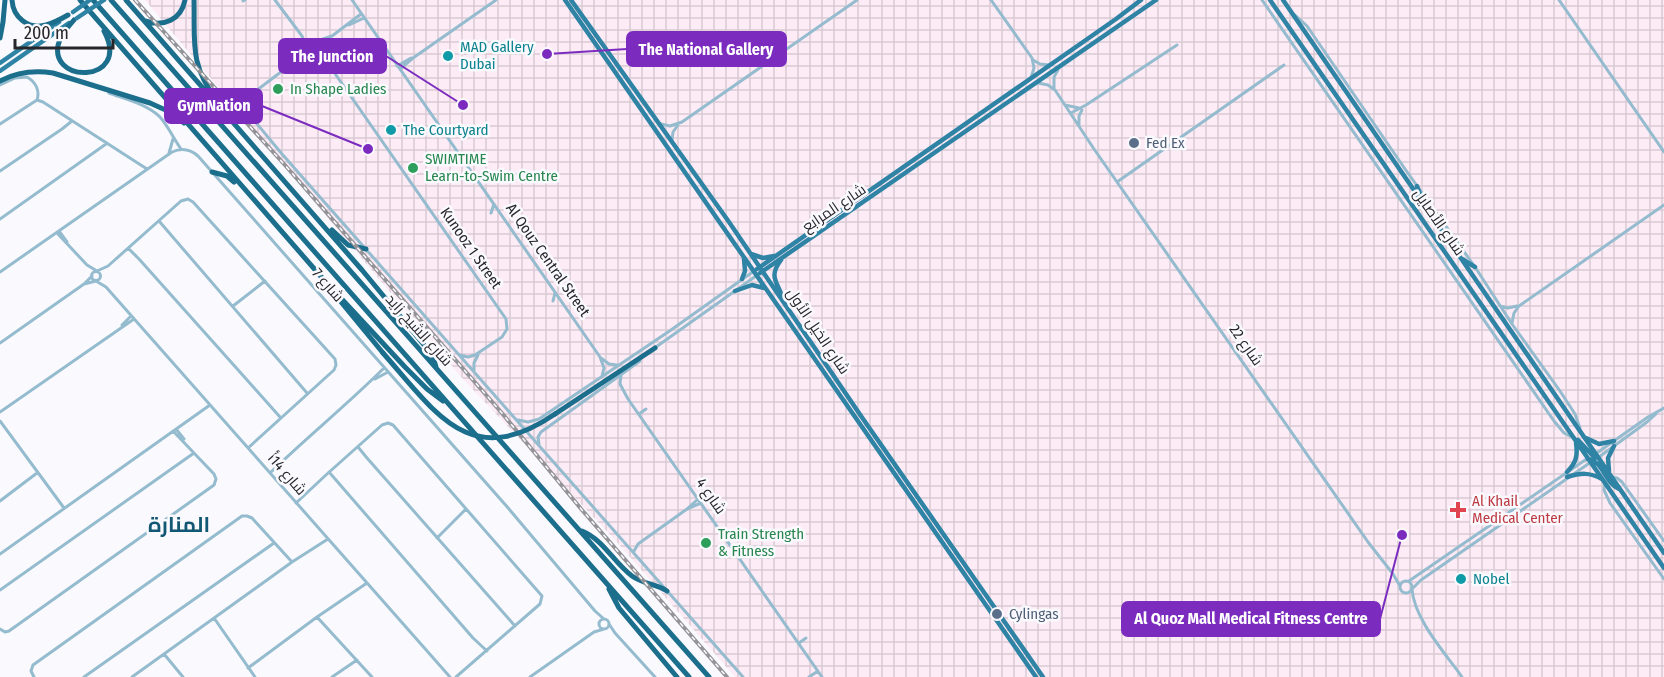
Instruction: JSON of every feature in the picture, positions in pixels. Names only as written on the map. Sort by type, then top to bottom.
[{"type":"highway","points":[[0,38],[5,0]]},
{"type":"highway","points":[[12,0],[18,17],[31,25],[47,25],[71,13]]},
{"type":"highway","points":[[80,0],[324,280],[405,367],[427,389],[448,404]]},
{"type":"highway","name":"شارع الشيخ زايد","points":[[91,0],[689,677]]},
{"type":"highway","name":"شارع الشيخ زايد","points":[[111,0],[709,677]]},
{"type":"highway","points":[[126,0],[309,208],[429,351],[436,367]]},
{"type":"highway","points":[[143,20],[159,24],[172,21],[181,12],[185,0]]},
{"type":"highway","points":[[194,0],[195,52],[198,70],[206,86],[236,125]]},
{"type":"highway","points":[[75,19],[61,37],[58,51],[66,66],[81,74],[96,71],[108,57],[108,40],[99,22]]},
{"type":"highway","points":[[0,83],[17,74],[39,72],[60,75],[157,105],[176,116],[195,132]]},
{"type":"highway","points":[[212,172],[229,177],[252,197]]},
{"type":"highway","points":[[309,208],[345,243],[366,249]]},
{"type":"highway","points":[[324,280],[338,301],[437,414],[451,425],[468,433],[493,437],[511,436],[529,430],[655,348]]},
{"type":"highway","points":[[580,530],[594,538],[632,576],[667,591]]},
{"type":"highway","points":[[607,584],[620,608],[677,677]]},
{"type":"main road","points":[[0,63],[91,0]]},
{"type":"main road","points":[[0,71],[104,0]]},
{"type":"main road","name":"شارع الخيل الأول","points":[[565,0],[1036,677]]},
{"type":"main road","name":"شارع الخيل الأول","points":[[572,0],[751,254],[1043,677]]},
{"type":"main road","name":"شارع المرابع","points":[[761,269],[784,257],[1032,82],[1052,64],[1141,0]]},
{"type":"main road","name":"شارع المرابع","points":[[755,274],[777,255],[1156,0]]},
{"type":"main road","name":"شارع الأصايل","points":[[1270,0],[1575,439],[1611,477],[1664,553]]},
{"type":"main road","name":"شارع الأصايل","points":[[1283,0],[1582,435],[1603,481],[1664,568]]},
{"type":"main road","points":[[1417,186],[1424,206]]},
{"type":"main road","points":[[751,254],[763,258],[777,255]]},
{"type":"main road","points":[[742,279],[745,271],[744,256]]},
{"type":"main road","points":[[1459,256],[1475,267]]},
{"type":"main road","points":[[783,302],[774,275],[776,267],[784,257]]},
{"type":"main road","points":[[735,291],[752,285],[765,289]]},
{"type":"main road","points":[[1582,435],[1599,444],[1614,444],[1608,458],[1611,477]]},
{"type":"main road","points":[[1567,475],[1577,457],[1575,439]]},
{"type":"main road","points":[[1593,458],[1612,485],[1619,489]]},
{"type":"main road","points":[[1567,475],[1587,473],[1603,481]]},
{"type":"main road","points":[[1652,535],[1664,543]]},
{"type":"street","points":[[275,0],[300,33],[308,52],[315,56]]},
{"type":"street","name":"Al Qouz Central Street","points":[[352,0],[454,152],[494,204],[600,357],[604,368],[602,376]]},
{"type":"street","points":[[400,70],[413,58],[496,0]]},
{"type":"street","points":[[672,143],[674,130],[682,122],[857,0]]},
{"type":"street","points":[[991,0],[1032,58],[1034,68],[1032,82],[1046,84],[1055,90]]},
{"type":"street","points":[[1262,0],[1554,421],[1564,433],[1575,439]]},
{"type":"street","points":[[1559,0],[1664,152]]},
{"type":"street","points":[[1291,13],[1305,23],[1475,267],[1570,406],[1577,418],[1582,435]]},
{"type":"street","points":[[298,59],[321,54],[332,36],[362,16]]},
{"type":"street","points":[[300,33],[322,43],[323,48]]},
{"type":"street","points":[[332,36],[309,42],[298,59],[249,95],[246,102],[248,113],[743,677]]},
{"type":"street","points":[[1071,115],[1177,45]]},
{"type":"street","name":"Kunooz 1 Street","points":[[323,48],[329,65],[506,320],[507,329],[504,335],[482,351]]},
{"type":"street","name":"Kunooz 1 Street","points":[[315,56],[329,65]]},
{"type":"street","points":[[397,66],[413,58]]},
{"type":"street","points":[[1032,58],[1043,64],[1052,64]]},
{"type":"street","points":[[1055,90],[1054,76],[1068,61]]},
{"type":"street","points":[[1117,182],[1284,65]]},
{"type":"street","points":[[0,83],[27,77],[32,80],[38,90],[37,100]]},
{"type":"street","points":[[0,272],[168,155],[181,149],[161,119],[151,110],[93,85]]},
{"type":"street","name":"شارع 22","points":[[1055,90],[1400,586]]},
{"type":"street","points":[[37,100],[147,170]]},
{"type":"street","points":[[0,124],[37,100]]},
{"type":"street","points":[[1065,105],[1081,109]]},
{"type":"street","points":[[1080,127],[1081,109]]},
{"type":"street","points":[[0,171],[62,129],[70,120]]},
{"type":"street","points":[[658,123],[670,126],[682,122]]},
{"type":"street","points":[[168,155],[173,137]]},
{"type":"street","points":[[0,219],[97,152],[105,143]]},
{"type":"street","name":"شارع 7","points":[[181,149],[195,153],[603,619]]},
{"type":"street","points":[[135,162],[143,173]]},
{"type":"street","points":[[84,284],[99,280],[108,266],[181,201],[186,199],[192,201],[336,363],[335,369],[247,447]]},
{"type":"street","points":[[491,213],[494,204]]},
{"type":"street","points":[[1512,324],[1513,315],[1519,306],[1664,205]]},
{"type":"street","points":[[157,222],[308,392]]},
{"type":"street","points":[[58,232],[87,265],[96,281]]},
{"type":"street","points":[[129,247],[279,418]]},
{"type":"street","points":[[87,265],[101,276]]},
{"type":"street","points":[[0,343],[84,284],[94,272],[108,266]]},
{"type":"street","name":"شارع المرابع","points":[[539,419],[742,279],[755,274]]},
{"type":"street","name":"شارع المرابع","points":[[543,431],[755,274]]},
{"type":"street","name":"شارع 14أ","points":[[101,276],[106,287]]},
{"type":"street","points":[[233,307],[264,280]]},
{"type":"street","name":"شارع 14أ","points":[[96,281],[106,287],[133,317],[450,677]]},
{"type":"street","points":[[553,302],[555,291]]},
{"type":"street","points":[[1500,305],[1508,308],[1519,306]]},
{"type":"street","points":[[0,411],[133,317]]},
{"type":"street","points":[[459,354],[468,357],[482,351]]},
{"type":"street","points":[[476,374],[473,368],[474,361],[482,351]]},
{"type":"street","points":[[600,357],[611,365],[620,364]]},
{"type":"street","points":[[269,472],[374,380],[384,368]]},
{"type":"street","points":[[374,380],[388,372]]},
{"type":"street","points":[[621,375],[621,388]]},
{"type":"street","points":[[608,385],[621,388]]},
{"type":"street","name":"شارع 4","points":[[621,388],[822,677]]},
{"type":"street","points":[[0,554],[197,415],[209,404]]},
{"type":"street","points":[[1414,604],[1403,592],[1400,586],[1402,581],[1407,580],[1593,458],[1664,408]]},
{"type":"street","points":[[639,414],[646,409]]},
{"type":"street","points":[[516,419],[528,422],[539,419],[537,427],[543,431],[538,437],[539,446]]},
{"type":"street","points":[[0,421],[63,509]]},
{"type":"street","points":[[295,502],[383,424],[393,425],[542,598],[540,604],[458,677]]},
{"type":"street","points":[[0,629],[5,632],[9,631],[212,486],[216,481],[215,476],[174,430]]},
{"type":"street","points":[[357,447],[514,627]]},
{"type":"street","points":[[0,590],[193,452]]},
{"type":"street","points":[[328,473],[486,652]]},
{"type":"street","points":[[1,498],[38,475]]},
{"type":"street","points":[[1403,592],[1408,593],[1421,580],[1480,540],[1567,475]]},
{"type":"street","points":[[1611,477],[1622,482],[1664,543]]},
{"type":"street","points":[[1603,481],[1610,503],[1664,579]]},
{"type":"street","points":[[634,553],[638,544],[698,499]]},
{"type":"street","points":[[687,509],[701,503]]},
{"type":"street","points":[[436,537],[467,510]]},
{"type":"street","points":[[34,677],[31,670],[33,665],[241,517],[252,518],[291,563]]},
{"type":"street","points":[[1480,540],[1495,527],[1496,521]]},
{"type":"street","points":[[132,677],[327,538]]},
{"type":"street","points":[[84,677],[273,542]]},
{"type":"street","points":[[626,544],[638,544]]},
{"type":"street","name":"شارع 22","points":[[1393,574],[1407,580]]},
{"type":"street","points":[[1407,580],[1412,583],[1414,604],[1419,615],[1462,677]]},
{"type":"street","points":[[755,589],[756,581]]},
{"type":"street","points":[[247,667],[366,582]]},
{"type":"street","name":"شارع 7","points":[[595,611],[599,624]]},
{"type":"street","points":[[318,616],[372,677]]},
{"type":"street","points":[[213,619],[255,677]]},
{"type":"street","points":[[594,632],[603,619],[606,620],[655,677]]},
{"type":"street","points":[[599,624],[601,628],[615,633]]},
{"type":"street","points":[[531,677],[594,632],[605,629],[609,624]]},
{"type":"street","points":[[799,643],[806,638]]},
{"type":"street","points":[[165,653],[183,677]]},
{"type":"street","points":[[332,677],[356,659]]},
{"type":"street","points":[[809,677],[818,670]]},
{"type":"shaded area","points":[[145,0],[1664,0],[1664,677],[735,677],[615,540],[462,378]]},
{"type":"railway","points":[[135,0],[284,164],[501,412],[582,510],[727,677]]},
{"type":"place","name":"The National Gallery","points":[[547,54]]},
{"type":"place","name":"MAD Gallery Dubai","points":[[448,56]]},
{"type":"place","name":"In Shape Ladies","points":[[278,89]]},
{"type":"place","name":"The Junction","points":[[463,105]]},
{"type":"place","name":"The Courtyard","points":[[391,130]]},
{"type":"place","name":"Fed Ex","points":[[1134,143]]},
{"type":"place","name":"GymNation","points":[[368,149]]},
{"type":"place","name":"SWIMTIME Learn-to-Swim Centre","points":[[413,168]]},
{"type":"place","name":"Al Khail Medical Center","points":[[1458,510]]},
{"type":"place","name":"Al Quoz Mall Medical Fitness Centre","points":[[1402,535]]},
{"type":"place","name":"Train Strength & Fitness","points":[[706,543]]},
{"type":"place","name":"Nobel","points":[[1461,579]]},
{"type":"place","name":"Cylingas","points":[[997,614]]},
{"type":"district","name":"المنارة","points":[[179,525]]}]
